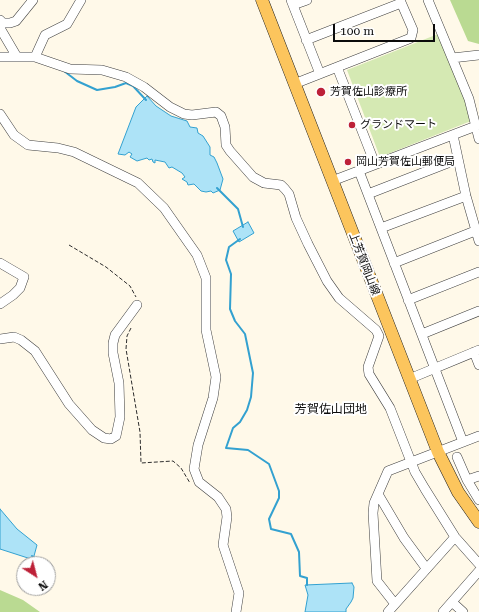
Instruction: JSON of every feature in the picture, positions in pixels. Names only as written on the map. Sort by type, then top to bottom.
[{"type":"main road","name":"上芳賀岡山線","points":[[262,0],[438,452],[458,492],[479,522]]},
{"type":"street","points":[[0,20],[3,23],[16,21],[33,0]]},
{"type":"street","points":[[35,57],[45,35],[67,24],[81,0]]},
{"type":"street","points":[[307,0],[292,3],[320,74]]},
{"type":"street","points":[[428,0],[468,99],[479,139]]},
{"type":"street","points":[[294,84],[411,38],[413,30],[400,1],[306,40]]},
{"type":"street","points":[[0,28],[17,57]]},
{"type":"street","points":[[452,58],[479,55]]},
{"type":"street","points":[[0,57],[35,57],[70,70],[102,70],[126,77],[144,87],[170,107],[184,114],[192,115],[216,112],[221,116],[226,145],[230,151],[253,177],[264,183],[281,184],[289,194],[296,218],[327,281],[339,298],[376,330],[378,336],[369,363],[369,374],[393,414],[411,462],[425,489],[455,537],[479,564]]},
{"type":"street","points":[[337,67],[375,164]]},
{"type":"street","points":[[0,114],[14,135],[28,145],[58,148],[74,152],[138,183],[153,195],[164,208],[197,255],[206,278],[206,330],[216,377],[213,398],[195,458],[194,468],[195,476],[201,484],[218,497],[226,509],[227,517],[223,546],[239,593],[236,612]]},
{"type":"street","points":[[332,181],[476,126]]},
{"type":"street","points":[[453,135],[466,196],[479,241]]},
{"type":"street","points":[[368,194],[458,159]]},
{"type":"street","points":[[359,171],[463,442]]},
{"type":"street","points":[[381,228],[466,196]]},
{"type":"street","points":[[394,263],[476,231]]},
{"type":"street","points":[[0,263],[24,277],[20,288],[0,304]]},
{"type":"street","points":[[408,300],[479,272]]},
{"type":"street","points":[[0,338],[14,337],[22,340],[35,351],[73,409],[98,435],[111,439],[116,436],[120,417],[120,383],[113,353],[113,343],[115,335],[137,305]]},
{"type":"street","points":[[422,334],[479,311]]},
{"type":"street","points":[[409,379],[477,351],[479,365]]},
{"type":"street","points":[[395,604],[377,581],[373,513],[378,494],[388,471],[479,436]]},
{"type":"street","points":[[458,457],[467,480],[479,500]]},
{"type":"street","points":[[467,480],[479,476]]},
{"type":"street","points":[[378,494],[404,538],[426,568]]},
{"type":"street","points":[[388,612],[455,537]]},
{"type":"street","points":[[443,612],[479,571]]},
{"type":"street","points":[[452,602],[463,612]]},
{"type":"path","points":[[69,245],[106,267],[130,286],[135,294],[137,305]]},
{"type":"path","points":[[133,322],[127,336],[126,349],[140,432],[141,463],[174,462],[181,468],[193,486],[201,484]]},
{"type":"green space","points":[[450,0],[479,0],[479,44],[468,41]]},
{"type":"green space","points":[[438,34],[464,96],[471,121],[380,157],[347,70]]},
{"type":"green space","points":[[0,590],[23,600],[40,612],[0,612]]},
{"type":"water","points":[[147,96],[156,106],[171,116],[187,121],[190,127],[197,128],[198,133],[203,136],[210,147],[210,155],[214,157],[223,179],[220,190],[213,193],[211,191],[206,192],[201,191],[194,184],[188,185],[187,182],[182,179],[185,177],[182,173],[172,167],[169,168],[165,162],[155,160],[155,163],[152,159],[149,160],[147,158],[137,161],[130,157],[132,154],[129,152],[125,155],[118,154],[136,107]]},
{"type":"water","points":[[248,222],[254,233],[239,242],[233,231]]},
{"type":"water","points":[[0,509],[17,529],[37,545],[34,556],[22,556],[0,549]]},
{"type":"water","points":[[352,583],[354,587],[353,598],[346,609],[346,612],[305,612],[308,595],[305,585]]},
{"type":"waterway","points":[[0,61],[13,61]]},
{"type":"waterway","points":[[64,71],[77,81],[97,90],[115,87],[126,83],[133,86],[146,100]]},
{"type":"waterway","points":[[217,188],[238,209],[243,227]]},
{"type":"waterway","points":[[240,239],[229,247],[226,260],[231,274],[230,309],[235,321],[245,334],[253,373],[251,397],[247,410],[240,422],[233,428],[226,448],[248,450],[269,464],[279,491],[279,498],[269,519],[271,529],[291,534],[299,552],[300,576],[307,578],[307,585]]},
{"type":"place","name":"芳賀佐山診療所","points":[[321,92]]},
{"type":"place","name":"グランドマート","points":[[352,125]]},
{"type":"place","name":"岡山芳賀佐山郵便局","points":[[348,162]]},
{"type":"district","name":"芳賀佐山団地","points":[[331,409]]}]
